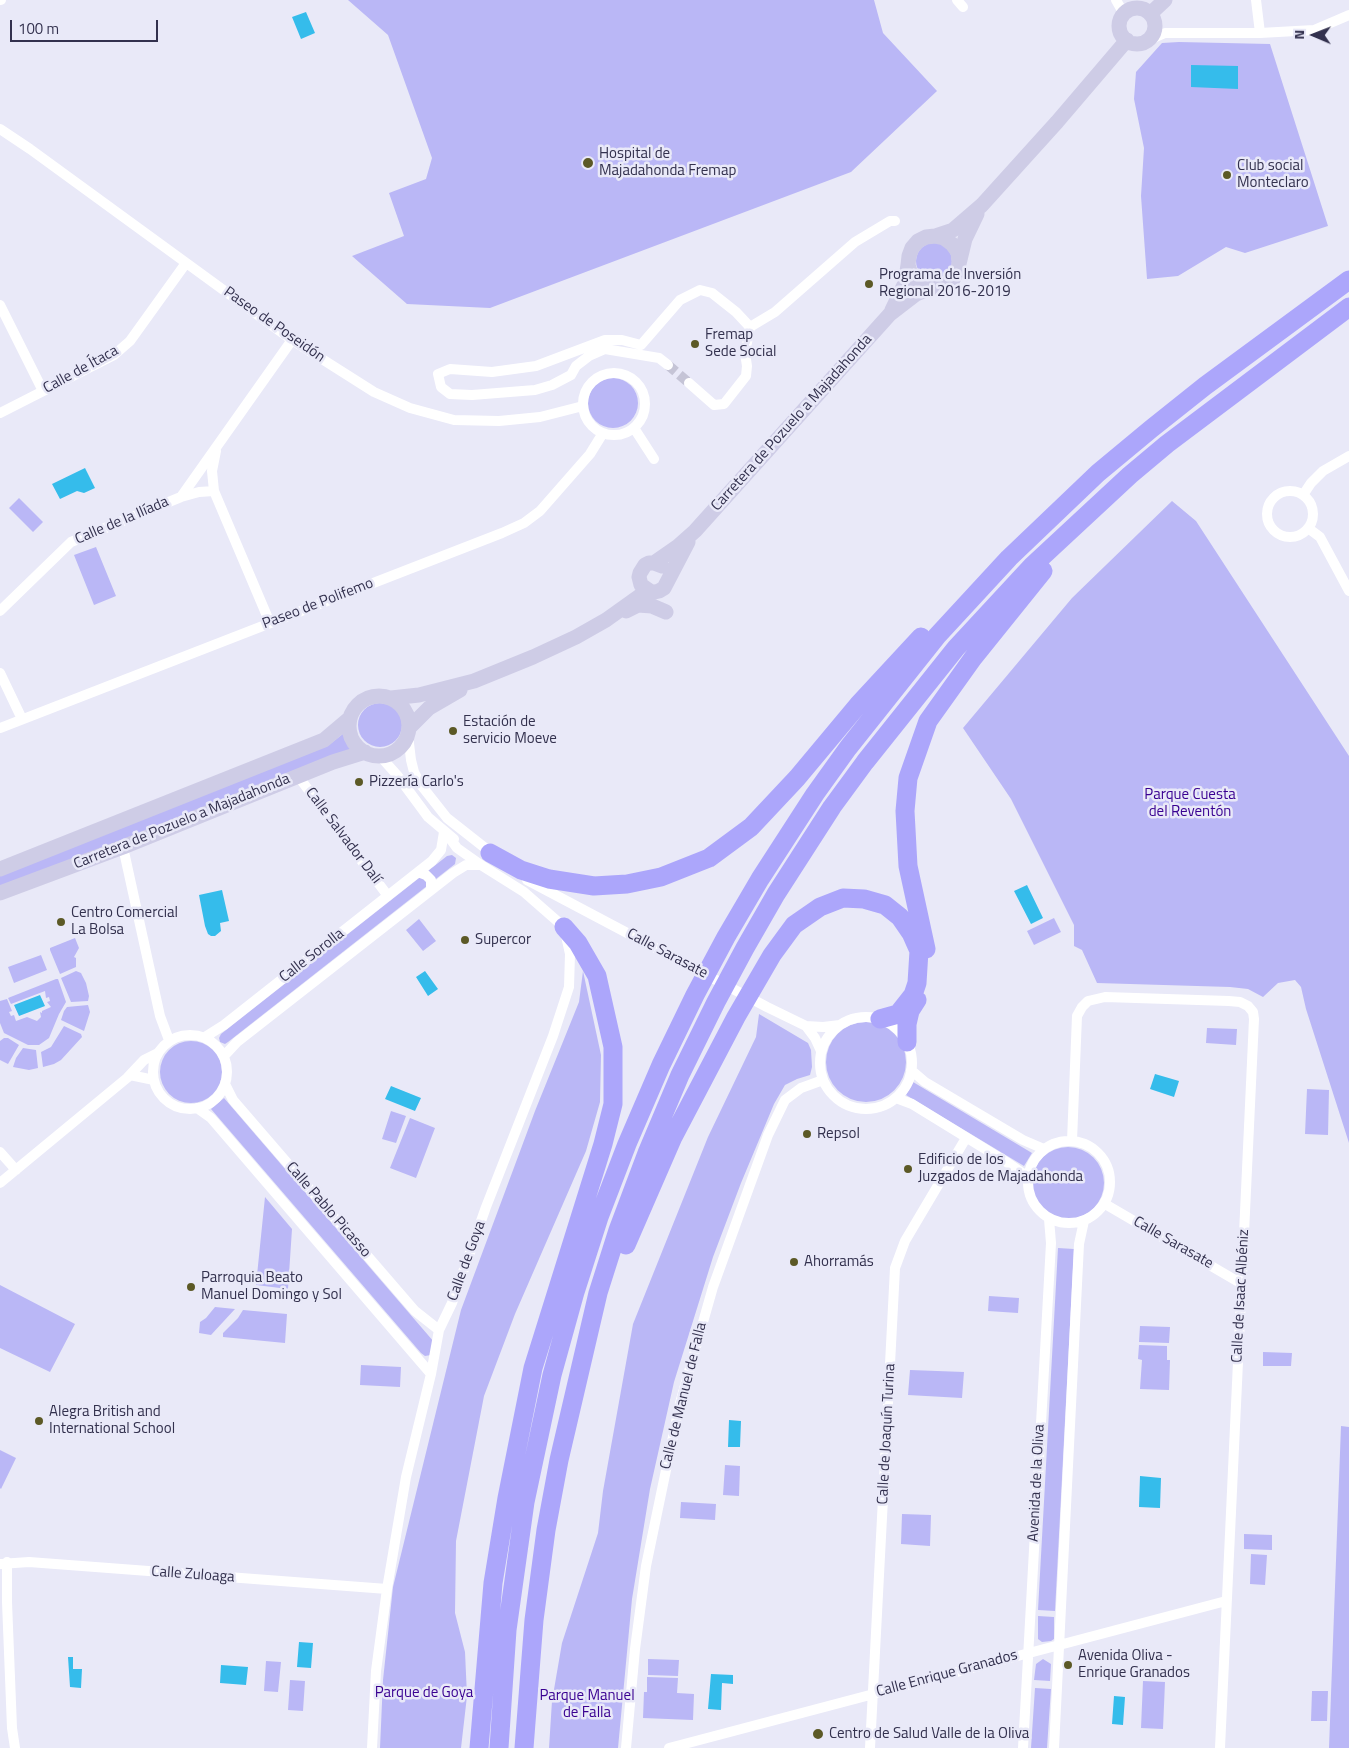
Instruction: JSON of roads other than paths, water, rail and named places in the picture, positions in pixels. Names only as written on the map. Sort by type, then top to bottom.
[{"type":"highway","points":[[485,859],[549,879],[594,886],[628,884],[661,878],[709,858],[751,827],[797,778],[858,704],[945,612],[1009,558],[1098,473],[1158,422],[1349,280]]},
{"type":"highway","points":[[524,1748],[534,1620],[546,1530],[557,1469],[601,1284],[618,1230],[647,1153],[680,1075],[716,1002],[776,894],[832,807],[865,762],[956,648],[1032,566],[1130,475],[1217,405],[1349,307]]},
{"type":"highway","points":[[907,1042],[906,1024],[923,984],[926,951],[908,866],[906,802],[908,778],[928,721],[973,658],[1039,576],[1088,526],[1130,475]]},
{"type":"highway","points":[[499,1748],[507,1630],[525,1502],[552,1375],[575,1292],[627,1144],[661,1065],[708,970],[760,879],[815,794],[883,702],[937,636],[1009,558]]},
{"type":"highway","points":[[585,1348],[609,1296],[629,1236],[673,1136],[736,1017],[772,955],[794,925],[820,907],[843,898],[864,899],[885,905],[900,917],[911,933],[919,951],[917,983],[913,995],[898,1014],[880,1019]]},
{"type":"highway","points":[[479,1748],[492,1592],[507,1498],[533,1368],[603,1144],[613,1104],[613,1047],[597,976],[578,943],[564,927]]},
{"type":"highway","points":[[507,1498],[540,1372],[553,1333],[575,1292]]},
{"type":"highway","points":[[532,1748],[534,1620]]},
{"type":"street","points":[[1116,0],[1124,14]]},
{"type":"street","points":[[1155,28],[1140,8],[1134,8],[1124,14],[1121,19],[1120,31],[1127,40],[1138,44],[1155,28],[1165,0]]},
{"type":"street","points":[[1256,0],[1260,33]]},
{"type":"street","points":[[1155,28],[1260,33],[1314,30],[1349,15]]},
{"type":"street","points":[[982,205],[965,238],[957,272],[952,281],[939,287],[923,286],[911,274],[908,265],[912,248],[926,237],[953,230],[982,205],[1058,122],[1127,40]]},
{"type":"street","name":"Paseo de Poseidón","points":[[0,129],[292,340],[374,392],[410,408],[454,420],[499,421],[540,417],[583,406]]},
{"type":"street","points":[[689,383],[714,405],[724,404],[746,376],[747,366],[744,353],[750,327],[775,312],[855,242],[890,221],[895,221]]},
{"type":"street","points":[[935,236],[944,238],[952,244],[958,252],[959,262]]},
{"type":"street","name":"Calle de Ítaca","points":[[0,413],[114,355],[130,341],[186,264]]},
{"type":"street","name":"Carretera de Pozuelo a Majadahonda","points":[[890,314],[905,283],[908,265]]},
{"type":"street","name":"Carretera de Pozuelo a Majadahonda","points":[[654,563],[677,547],[695,531],[890,314],[916,294],[931,288]]},
{"type":"street","points":[[641,345],[680,300],[700,290],[712,293],[736,312],[750,327]]},
{"type":"street","points":[[0,305],[43,391]]},
{"type":"street","name":"Calle de la Ilíada","points":[[181,497],[292,340]]},
{"type":"street","points":[[605,340],[622,340],[641,345],[664,362],[605,348],[589,356],[576,366],[571,375],[552,385],[535,390],[492,394],[450,394],[441,387],[438,374],[450,369],[492,372],[536,366],[605,340]]},
{"type":"street","points":[[614,373],[626,375],[636,383],[643,393],[645,406],[642,418],[634,428],[619,435],[603,433],[593,427],[586,418],[583,406],[584,394],[591,383],[601,376],[614,373]]},
{"type":"street","points":[[634,428],[654,459]]},
{"type":"street","name":"Paseo de Polifemo","points":[[0,728],[524,523],[540,511],[590,454],[603,433]]},
{"type":"street","name":"Calle de la Ilíada","points":[[0,611],[71,542],[181,497],[199,492],[214,491],[212,471],[216,448]]},
{"type":"street","points":[[1303,495],[1323,471],[1349,456]]},
{"type":"street","points":[[214,491],[270,623]]},
{"type":"street","points":[[1288,491],[1303,495],[1312,507],[1312,522],[1308,528],[1295,536],[1288,537],[1274,531],[1269,524],[1267,510],[1274,496],[1288,491]]},
{"type":"street","points":[[1308,528],[1320,537],[1349,589]]},
{"type":"street","name":"Carretera de Pozuelo a Majadahonda","points":[[668,578],[695,531]]},
{"type":"street","points":[[654,563],[666,569],[668,578],[664,588],[641,595],[606,620],[639,577],[645,565],[654,563]]},
{"type":"street","points":[[391,698],[419,695],[474,681],[533,658],[638,605],[652,606],[666,612],[652,592],[641,585],[639,577]]},
{"type":"street","points":[[0,673],[22,720]]},
{"type":"street","points":[[409,731],[405,709],[399,702],[382,696],[366,698],[354,710],[350,718],[349,728],[357,746],[365,752],[380,756],[390,754],[398,750],[404,743],[409,731],[429,708],[474,681]]},
{"type":"street","name":"Carretera de Pozuelo a Majadahonda","points":[[0,869],[324,740],[350,718]]},
{"type":"street","name":"Calle Sarasate","points":[[409,731],[411,760],[414,772],[421,785],[447,818],[485,859],[529,880],[806,1026],[840,1025]]},
{"type":"street","name":"Carretera de Pozuelo a Majadahonda","points":[[0,893],[333,762],[365,752]]},
{"type":"street","name":"Calle Sarasate","points":[[380,756],[397,775],[428,817],[447,835],[484,860],[529,880]]},
{"type":"street","name":"Calle Salvador Dalí","points":[[298,776],[388,896]]},
{"type":"street","points":[[447,835],[457,848],[485,859],[564,927]]},
{"type":"street","name":"Calle Sorolla","points":[[205,1038],[432,861],[441,850],[447,835]]},
{"type":"street","points":[[123,846],[160,1016],[169,1040]]},
{"type":"street","name":"Calle Sorolla","points":[[224,1056],[237,1042],[431,890],[466,865],[485,859]]},
{"type":"street","points":[[418,872],[426,875],[431,880],[431,890]]},
{"type":"street","name":"Calle de Goya","points":[[372,1748],[376,1671],[387,1589],[406,1477],[431,1374],[439,1330],[452,1303],[486,1207],[553,1036],[569,987],[570,954],[564,927]]},
{"type":"street","name":"Calle de Isaac Albéniz","points":[[1072,1141],[1077,1016],[1088,1001],[1105,997],[1229,1000],[1240,1002],[1248,1006],[1253,1012],[1220,1748]]},
{"type":"street","points":[[859,1017],[880,1019],[895,1028],[907,1042],[911,1056],[911,1070],[906,1085],[896,1098],[883,1106],[869,1109],[854,1108],[840,1101],[830,1092],[823,1080],[820,1071],[821,1051],[825,1041],[840,1025],[859,1017]]},
{"type":"street","points":[[806,1026],[815,1038],[821,1051]]},
{"type":"street","points":[[190,1035],[205,1038],[218,1047],[224,1056],[227,1075],[225,1084],[219,1095],[209,1104],[197,1108],[184,1109],[172,1104],[162,1096],[155,1086],[153,1063],[158,1053],[169,1040],[179,1036],[190,1035]]},
{"type":"street","points":[[0,1183],[130,1075],[144,1060],[158,1053]]},
{"type":"street","points":[[911,1070],[925,1082],[1023,1140],[1044,1149]]},
{"type":"street","points":[[130,1075],[154,1080]]},
{"type":"street","name":"Calle de Manuel de Falla","points":[[626,1748],[635,1650],[646,1566],[680,1403],[713,1287],[768,1135],[785,1100],[801,1088],[823,1080]]},
{"type":"street","name":"Calle Pablo Picasso","points":[[225,1084],[233,1100],[415,1311],[439,1330]]},
{"type":"street","points":[[896,1098],[912,1104],[1028,1177]]},
{"type":"street","name":"Calle Pablo Picasso","points":[[197,1108],[211,1118],[431,1374]]},
{"type":"street","name":"Calle de Joaquín Turina","points":[[870,1748],[895,1268],[905,1241],[966,1138]]},
{"type":"street","points":[[1072,1141],[1086,1144],[1097,1152],[1106,1163],[1110,1176],[1110,1190],[1104,1204],[1096,1214],[1084,1221],[1072,1224],[1060,1223],[1049,1219],[1040,1211],[1032,1201],[1028,1190],[1028,1177],[1036,1156],[1044,1149],[1057,1142],[1072,1141]]},
{"type":"street","points":[[0,1152],[16,1170]]},
{"type":"street","name":"Calle Sarasate","points":[[1104,1204],[1242,1284]]},
{"type":"street","name":"Avenida de la Oliva","points":[[1023,1748],[1051,1244],[1049,1219]]},
{"type":"street","name":"Avenida de la Oliva","points":[[1054,1748],[1079,1244],[1084,1221]]},
{"type":"street","name":"Calle Zuloaga","points":[[4,1563],[29,1562],[387,1589]]},
{"type":"street","points":[[4,1563],[12,1728],[15,1748]]},
{"type":"street","name":"Calle Enrique Granados","points":[[669,1748],[1226,1601]]},
{"type":"tunnel","points":[[668,365],[689,383]]},
{"type":"place","name":"Hospital de Majadahonda Fremap","points":[[588,163]]},
{"type":"place","name":"Club social Monteclaro","points":[[1227,175]]},
{"type":"place","name":"Programa de Inversión Regional 2016-2019","points":[[869,284]]},
{"type":"place","name":"Fremap Sede Social","points":[[695,344]]},
{"type":"place","name":"Estación de servicio Moeve","points":[[453,731]]},
{"type":"place","name":"Pizzería Carlo's","points":[[359,782]]},
{"type":"place","name":"Centro Comercial La Bolsa","points":[[61,922]]},
{"type":"place","name":"Supercor","points":[[465,940]]},
{"type":"place","name":"Repsol","points":[[807,1134]]},
{"type":"place","name":"Edificio de los Juzgados de Majadahonda","points":[[908,1169]]},
{"type":"place","name":"Ahorramás","points":[[794,1262]]},
{"type":"place","name":"Parroquia Beato Manuel Domingo y Sol","points":[[191,1287]]},
{"type":"place","name":"Alegra British and International School","points":[[39,1421]]},
{"type":"place","name":"Avenida Oliva - Enrique Granados","points":[[1068,1665]]},
{"type":"place","name":"Centro de Salud Valle de la Oliva","points":[[818,1734]]},
{"type":"park label","name":"Parque Cuesta del Reventón","points":[[1190,804]]},
{"type":"park label","name":"Parque de Goya","points":[[424,1693]]},
{"type":"park label","name":"Parque Manuel de Falla","points":[[587,1704]]}]
